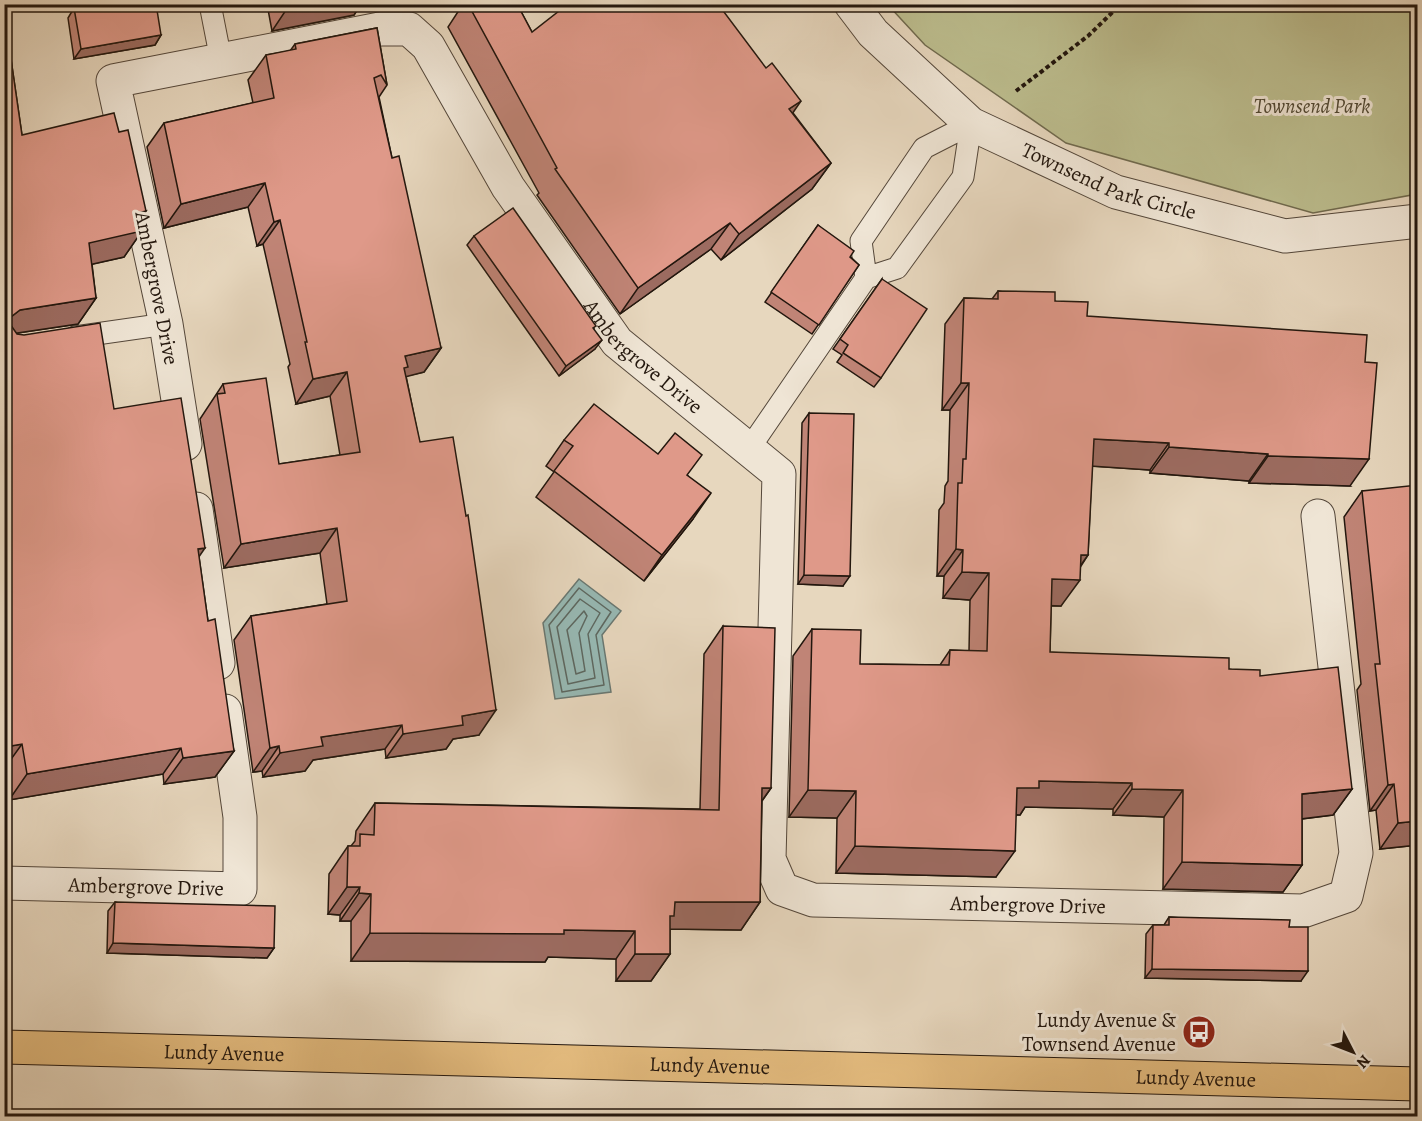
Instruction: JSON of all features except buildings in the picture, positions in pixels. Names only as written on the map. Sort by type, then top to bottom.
[{"type":"main road","name":"Lundy Avenue","points":[[4,1047],[1418,1084]]},
{"type":"street","name":"Townsend Park Circle","points":[[851,4],[873,33],[971,124],[1116,192],[1285,236],[1418,221]]},
{"type":"street","name":"Ambergrove Drive","points":[[4,883],[240,889],[240,817],[191,479],[166,324],[113,81],[380,29],[409,29],[428,46],[508,187],[616,342],[779,474],[769,859],[782,890],[813,900],[1303,911],[1346,896],[1356,853],[1318,516]]},
{"type":"lane","points":[[210,4],[221,60]]},
{"type":"lane","points":[[866,278],[861,241],[924,148],[971,124]]},
{"type":"lane","points":[[749,449],[866,278],[897,268],[963,177],[971,124]]},
{"type":"lane","points":[[51,341],[166,324]]},
{"type":"path","points":[[1016,91],[1088,36],[1121,4]]},
{"type":"green space","name":"Townsend Park","points":[[888,5],[1417,5],[1417,194],[1313,213],[1066,143],[925,45]]},
{"type":"water","points":[[579,579],[621,611],[602,635],[611,692],[555,699],[543,623]]},
{"type":"place","name":"Lundy Avenue & Townsend Avenue","points":[[1199,1032]]}]
